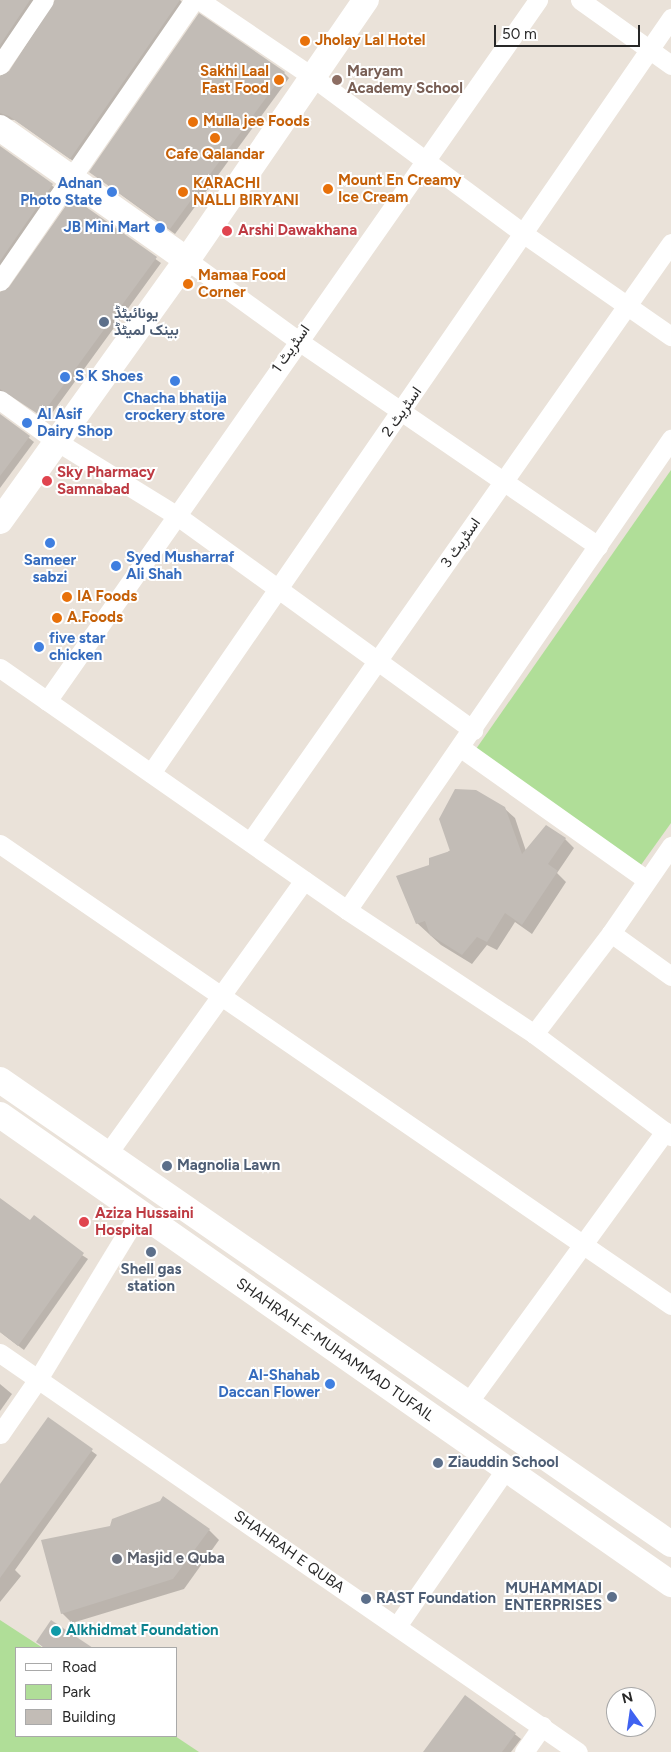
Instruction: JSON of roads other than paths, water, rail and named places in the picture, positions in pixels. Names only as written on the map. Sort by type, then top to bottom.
[{"type":"main road","points":[[0,521],[187,260],[366,0]]},
{"type":"main road","points":[[0,128],[187,260]]},
{"type":"main road","name":"SHAHRAH-E-MUHAMMAD TUFAIL","points":[[0,1080],[671,1544]]},
{"type":"main road","name":"SHAHRAH-E-MUHAMMAD TUFAIL","points":[[0,1115],[505,1470],[671,1584]]},
{"type":"street","points":[[0,65],[44,0]]},
{"type":"street","points":[[0,281],[73,180],[194,0]]},
{"type":"street","points":[[199,0],[314,78],[524,234],[671,336]]},
{"type":"street","name":"اسٹریٹ 1","points":[[47,701],[297,340],[538,0]]},
{"type":"street","points":[[580,0],[671,65]]},
{"type":"street","name":"اسٹریٹ 2","points":[[150,773],[402,412],[671,18]]},
{"type":"street","name":"اسٹریٹ 3","points":[[250,842],[671,243]]},
{"type":"street","points":[[187,260],[297,340],[598,546]]},
{"type":"street","points":[[0,400],[56,441],[176,515],[376,662],[474,730]]},
{"type":"street","points":[[347,910],[474,730],[671,439]]},
{"type":"street","points":[[0,668],[347,910],[534,1034],[668,1133],[582,1242],[467,1404]]},
{"type":"street","points":[[461,748],[647,880]]},
{"type":"street","points":[[0,844],[222,998],[582,1242],[671,1305]]},
{"type":"street","points":[[534,1034],[611,933],[671,846]]},
{"type":"street","points":[[108,1153],[222,998],[304,880]]},
{"type":"street","points":[[611,933],[671,976]]},
{"type":"street","points":[[0,1434],[38,1379],[140,1213]]},
{"type":"street","name":"SHAHRAH E QUBA","points":[[0,1354],[578,1752]]},
{"type":"street","points":[[397,1626],[505,1470]]},
{"type":"street","points":[[524,1752],[542,1726]]},
{"type":"place","name":"Jholay Lal Hotel","points":[[305,41]]},
{"type":"place","name":"Sakhi Laal Fast Food","points":[[279,80]]},
{"type":"place","name":"Maryam Academy School","points":[[337,80]]},
{"type":"place","name":"Mulla jee Foods","points":[[193,122]]},
{"type":"place","name":"Cafe Qalandar","points":[[215,138]]},
{"type":"place","name":"Mount En Creamy Ice Cream","points":[[328,189]]},
{"type":"place","name":"Adnan Photo State","points":[[112,192]]},
{"type":"place","name":"KARACHI NALLI BIRYANI","points":[[183,192]]},
{"type":"place","name":"JB Mini Mart","points":[[160,228]]},
{"type":"place","name":"Arshi Dawakhana","points":[[227,231]]},
{"type":"place","name":"Mamaa Food Corner","points":[[188,284]]},
{"type":"place","name":"یونائیٹڈ بینک لمیٹڈ","points":[[104,322]]},
{"type":"place","name":"S K Shoes","points":[[65,377]]},
{"type":"place","name":"Chacha bhatija crockery store","points":[[175,381]]},
{"type":"place","name":"Al Asif Dairy Shop","points":[[27,423]]},
{"type":"place","name":"Sky Pharmacy Samnabad","points":[[47,481]]},
{"type":"place","name":"Sameer sabzi","points":[[50,543]]},
{"type":"place","name":"Syed Musharraf Ali Shah","points":[[116,566]]},
{"type":"place","name":"IA Foods","points":[[67,597]]},
{"type":"place","name":"A.Foods","points":[[57,618]]},
{"type":"place","name":"five star chicken","points":[[39,647]]},
{"type":"place","name":"Magnolia Lawn","points":[[167,1166]]},
{"type":"place","name":"Aziza Hussaini Hospital","points":[[84,1222]]},
{"type":"place","name":"Shell gas station","points":[[151,1252]]},
{"type":"place","name":"Al-Shahab Daccan Flower","points":[[330,1384]]},
{"type":"place","name":"Ziauddin School","points":[[438,1463]]},
{"type":"place","name":"Masjid e Quba","points":[[117,1559]]},
{"type":"place","name":"MUHAMMADI ENTERPRISES","points":[[612,1597]]},
{"type":"place","name":"RAST Foundation","points":[[366,1599]]},
{"type":"place","name":"Alkhidmat Foundation","points":[[56,1631]]}]
